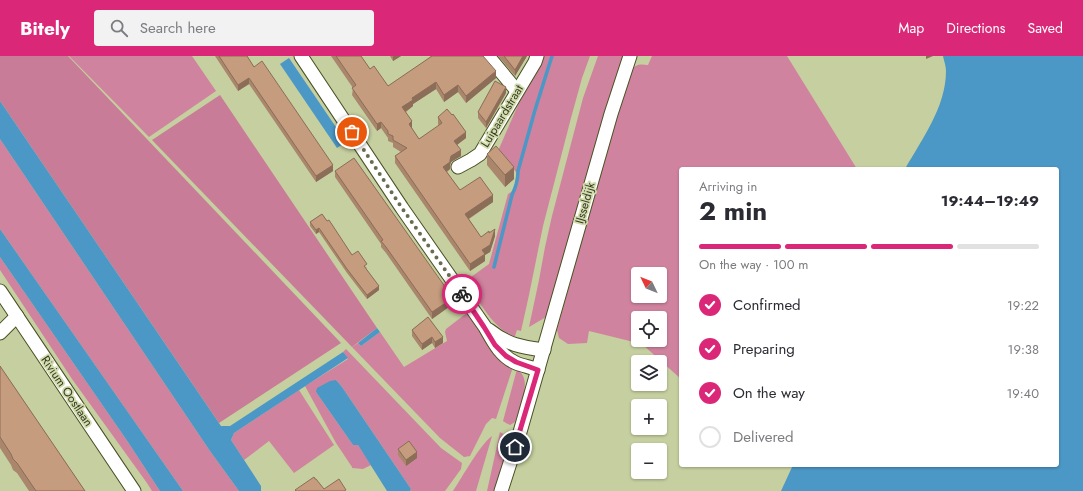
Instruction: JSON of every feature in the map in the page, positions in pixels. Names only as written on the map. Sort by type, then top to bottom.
[{"type":"street","points":[[301,56],[495,345],[506,356],[516,362],[538,370]]},
{"type":"street","points":[[488,56],[517,91]]},
{"type":"street","name":"Luipaardstraat","points":[[458,167],[480,154],[535,62],[537,56]]},
{"type":"street","name":"IJsseldijk","points":[[501,491],[544,350],[611,114],[630,56]]},
{"type":"street","name":"Rivium Oostlaan","points":[[0,291],[134,491]]},
{"type":"street","points":[[0,332],[17,316]]},
{"type":"street","points":[[484,327],[509,343],[544,350]]},
{"type":"shaded area","points":[[0,56],[68,56],[341,343],[219,423],[0,101]]},
{"type":"shaded area","points":[[69,56],[192,56],[216,91],[149,137]]},
{"type":"shaded area","points":[[543,56],[590,56],[582,78],[543,226],[521,331],[517,330],[515,336],[513,336],[499,327],[493,320],[467,283],[467,280],[489,264],[508,194],[514,190],[519,177],[498,151],[522,96]]},
{"type":"shaded area","points":[[598,56],[624,56],[607,106],[546,317],[529,327],[552,216],[583,98]]},
{"type":"shaded area","points":[[652,56],[787,56],[856,167],[679,167],[679,377],[667,366],[667,355],[654,355],[645,347],[667,347],[667,311],[631,311],[631,341],[589,331],[587,343],[568,344],[559,338],[557,330],[597,183],[631,70],[638,65],[648,65]]},
{"type":"shaded area","points":[[220,95],[377,328],[352,347],[152,140]]},
{"type":"shaded area","points":[[0,139],[210,451],[239,491],[183,491],[0,229]]},
{"type":"shaded area","points":[[0,257],[128,442],[160,491],[152,491],[72,379],[0,270]]},
{"type":"shaded area","points":[[468,312],[496,357],[513,367],[496,419],[492,418],[486,424],[470,456],[464,457],[440,438],[352,347],[358,343],[361,346],[380,332],[404,367],[447,341],[445,332],[446,329]]},
{"type":"shaded area","points":[[346,349],[441,448],[462,463],[461,469],[445,491],[410,491],[411,489],[336,380],[316,392],[353,445],[358,445],[371,465],[363,469],[352,468],[336,443],[305,386],[348,359],[343,352]]},
{"type":"shaded area","points":[[517,369],[522,374],[525,381],[525,387],[515,422],[510,425],[503,421]]},
{"type":"shaded area","points":[[299,390],[334,445],[294,473],[269,441],[244,460],[231,440],[234,433]]},
{"type":"shaded area","points":[[500,432],[510,438],[495,491],[487,491]]},
{"type":"shaded area","points":[[492,436],[476,491],[453,491],[477,454]]},
{"type":"water","points":[[943,56],[1083,56],[1083,491],[781,491],[792,467],[1059,467],[1059,167],[906,167],[938,110],[945,84],[945,65]]},
{"type":"water","points":[[289,58],[346,142],[337,148],[280,64]]},
{"type":"water","points":[[0,101],[221,426],[230,426],[343,352],[348,358],[234,433],[231,440],[261,486],[261,491],[239,491],[210,451],[0,139]]},
{"type":"water","points":[[0,229],[183,491],[160,491],[128,442],[0,257]]},
{"type":"water","points":[[377,328],[380,332],[361,346],[358,343]]},
{"type":"water","points":[[336,380],[411,489],[410,491],[387,491],[358,445],[353,445],[316,392],[317,388],[330,381]]},
{"type":"building","points":[[219,56],[247,56],[254,67],[262,61],[333,165],[316,176],[249,78],[238,85]]},
{"type":"building","points":[[336,56],[361,56],[370,69],[374,66],[388,86],[432,56],[483,56],[496,71],[466,96],[458,85],[444,95],[436,82],[412,98],[413,100],[402,107],[412,121],[409,124],[419,139],[442,123],[438,117],[447,109],[452,115],[453,114],[466,132],[454,141],[461,150],[451,156],[450,162],[443,167],[460,190],[480,177],[493,195],[465,214],[481,237],[489,231],[489,233],[495,229],[490,245],[482,250],[485,254],[470,264],[395,156],[407,148],[393,140],[393,136],[388,134],[388,131],[381,122],[377,124],[352,88],[356,85]]},
{"type":"building","points":[[504,56],[523,56],[515,70]]},
{"type":"building","points":[[495,81],[506,87],[486,122],[478,112]]},
{"type":"building","points":[[496,146],[514,167],[505,175],[487,154]]},
{"type":"building","points":[[354,158],[453,298],[432,312],[381,241],[383,240],[335,171]]},
{"type":"building","points":[[322,214],[327,221],[329,220],[352,255],[358,251],[367,264],[364,266],[379,286],[367,295],[319,228],[316,230],[310,222]]},
{"type":"building","points":[[428,317],[443,337],[435,342],[432,337],[422,344],[412,330]]},
{"type":"building","points":[[0,366],[85,491],[36,491],[13,459],[0,437]]},
{"type":"building","points":[[409,441],[417,452],[406,460],[398,449]]},
{"type":"building","points":[[314,477],[324,489],[339,479],[346,490],[295,490]]},
{"type":"waterway","points":[[494,267],[512,195],[515,189],[518,171],[552,56]]},
{"type":"way so far","points":[[352,132],[402,208],[462,294]]},
{"type":"route","points":[[462,294],[498,349],[511,360],[538,370],[515,447]]}]
